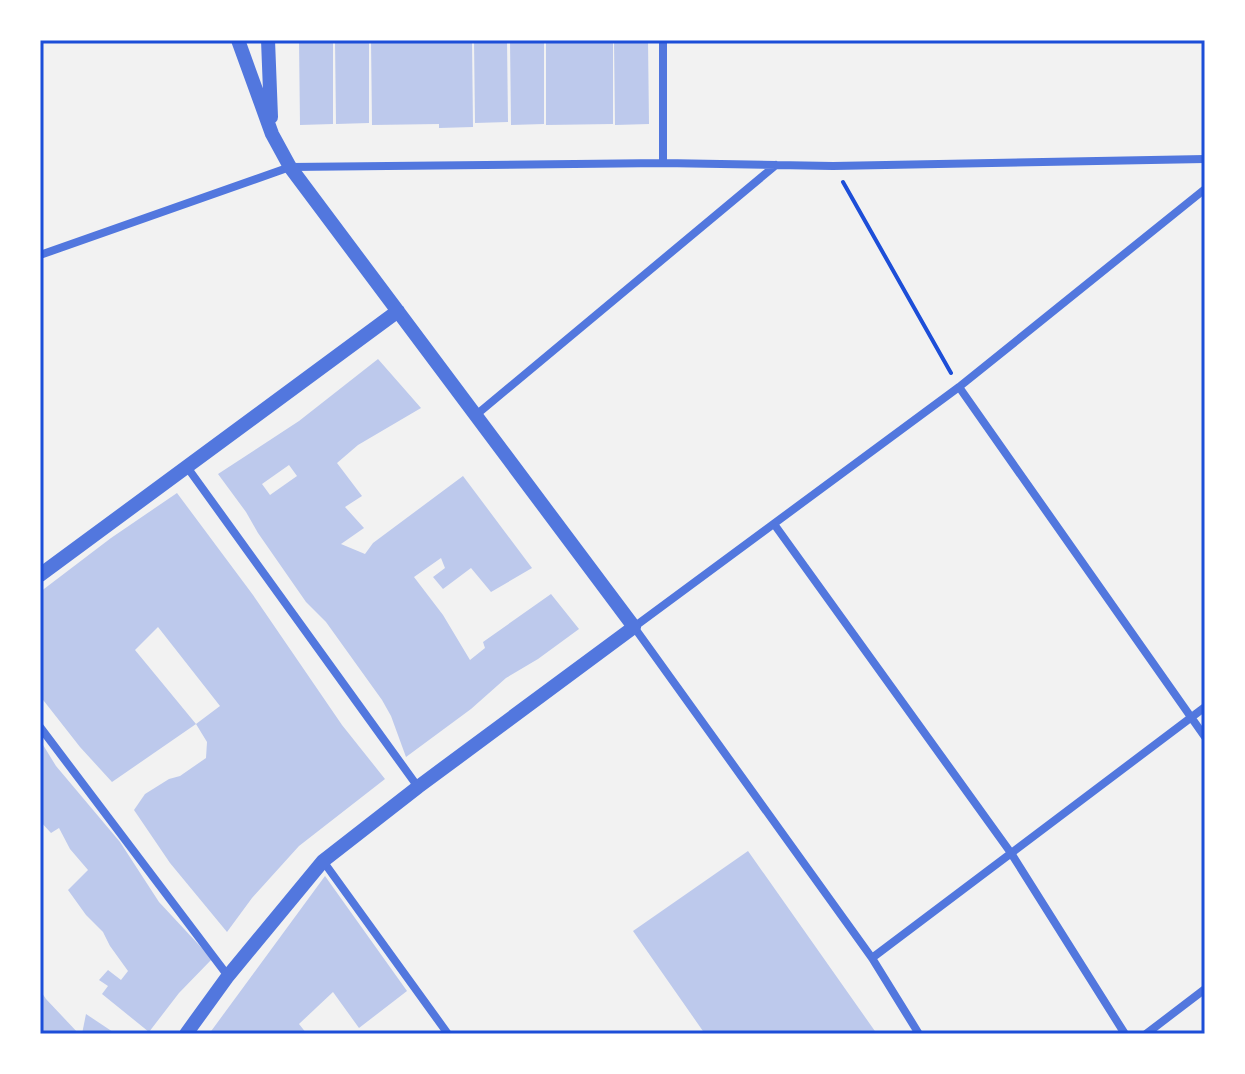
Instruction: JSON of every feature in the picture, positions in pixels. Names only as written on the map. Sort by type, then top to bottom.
[{"type":"street","points":[[238,40],[272,134],[290,167],[634,627],[872,958],[919,1034]]},
{"type":"street","points":[[268,40],[272,134]]},
{"type":"street","points":[[663,40],[663,163]]},
{"type":"street","points":[[40,255],[290,167],[663,163],[833,166],[1205,159]]},
{"type":"street","points":[[476,415],[776,165]]},
{"type":"street","points":[[186,1034],[228,976],[323,861],[418,787],[959,387],[1205,189]]},
{"type":"street","points":[[40,575],[398,311]]},
{"type":"street","points":[[959,387],[1205,737]]},
{"type":"street","points":[[187,467],[418,787]]},
{"type":"street","points":[[774,524],[1011,853],[1125,1034]]},
{"type":"street","points":[[872,958],[1205,707]]},
{"type":"street","points":[[40,727],[228,976]]},
{"type":"street","points":[[323,861],[448,1034]]},
{"type":"street","points":[[1146,1034],[1205,989]]},
{"type":"path","points":[[833,166],[959,387]]},
{"type":"building","points":[[299,40],[333,40],[333,124],[300,125]]},
{"type":"building","points":[[335,40],[369,40],[369,123],[336,124]]},
{"type":"building","points":[[371,40],[472,40],[473,127],[372,125]]},
{"type":"building","points":[[474,40],[507,40],[508,122],[475,123]]},
{"type":"building","points":[[510,40],[544,40],[544,124],[511,125]]},
{"type":"building","points":[[546,40],[613,40],[613,124],[546,125]]},
{"type":"building","points":[[614,40],[648,40],[649,124],[615,125]]},
{"type":"building","points":[[378,359],[421,408],[358,445],[337,463],[362,496],[345,507],[364,528],[341,544],[365,554],[373,543],[463,476],[532,568],[491,592],[471,568],[443,589],[433,577],[445,568],[441,558],[414,577],[443,615],[470,660],[485,648],[483,642],[551,594],[579,629],[506,678],[471,709],[406,757],[382,700],[326,622],[306,602],[218,474],[299,421]],"holes":[[[289,465],[297,476],[270,495],[262,484]]]},
{"type":"building","points":[[177,493],[253,595],[342,725],[385,779],[299,846],[252,898],[227,932],[170,863],[134,810],[145,794],[206,758],[207,742],[196,724],[112,782],[40,696],[40,592]],"holes":[[[158,627],[220,706],[196,724],[135,650]]]},
{"type":"building","points":[[40,740],[56,766],[120,842],[159,902],[212,959],[179,993],[149,1032],[102,994],[108,986],[99,980],[108,970],[121,980],[128,971],[103,932],[68,890],[88,870],[70,849],[59,828],[51,833],[40,821]]},
{"type":"building","points":[[748,851],[877,1034],[705,1034],[633,931]]},
{"type":"building","points":[[325,876],[407,991],[359,1028],[333,992],[299,1024],[307,1034],[209,1034]]},
{"type":"building","points":[[40,990],[46,999],[79,1034],[40,1034]]},
{"type":"building","points":[[86,1014],[116,1034],[82,1034]]}]
